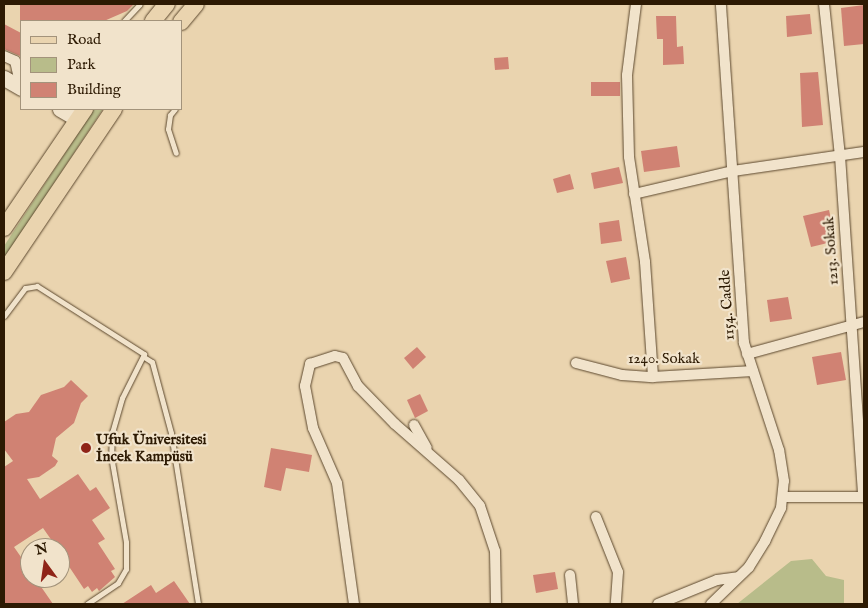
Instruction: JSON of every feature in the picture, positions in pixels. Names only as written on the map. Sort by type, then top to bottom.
[{"type":"main road","points":[[154,20],[167,4]]},
{"type":"main road","points":[[182,21],[196,4]]},
{"type":"main road","points":[[4,78],[20,86]]},
{"type":"main road","points":[[4,228],[81,114],[64,110]]},
{"type":"main road","points":[[4,272],[113,110]]},
{"type":"street","points":[[636,4],[630,34],[627,75],[629,157],[646,280],[653,377]]},
{"type":"street","name":"1154. Cadde","points":[[711,604],[738,577],[765,541],[783,497],[783,466],[747,354],[721,4]]},
{"type":"street","name":"1213. Sokak","points":[[824,4],[840,156],[850,325],[864,497]]},
{"type":"street","points":[[4,56],[15,61],[20,83]]},
{"type":"street","points":[[634,194],[733,170],[864,152]]},
{"type":"street","points":[[747,354],[864,322]]},
{"type":"street","points":[[354,604],[337,483],[313,428],[305,386],[310,364],[335,356],[343,358],[358,386],[459,480],[480,506],[488,525],[498,568],[496,604]]},
{"type":"street","name":"1240. Sokak","points":[[576,363],[622,375],[653,377],[753,371]]},
{"type":"street","points":[[414,425],[435,459]]},
{"type":"street","points":[[783,497],[864,497]]},
{"type":"street","points":[[596,517],[618,572],[616,604]]},
{"type":"street","points":[[570,575],[573,604]]},
{"type":"street","points":[[658,604],[717,580],[738,577]]},
{"type":"lane","points":[[125,20],[140,4]]},
{"type":"lane","points":[[174,110],[170,115],[168,129],[176,153]]},
{"type":"lane","points":[[4,316],[25,288],[37,286],[141,350],[144,357],[152,362],[171,433],[198,604]]},
{"type":"lane","points":[[87,604],[118,583],[126,570],[126,542],[111,456],[112,432],[122,398],[144,357]]},
{"type":"green space","points":[[93,110],[102,110],[4,259],[4,246]]},
{"type":"green space","points":[[812,559],[826,576],[844,580],[844,604],[737,604],[791,561]]},
{"type":"building","points":[[20,4],[134,4],[127,11],[106,20],[20,20]]},
{"type":"building","points":[[864,5],[864,44],[844,46],[841,8]]},
{"type":"building","points":[[810,14],[812,34],[787,37],[786,16]]},
{"type":"building","points":[[656,16],[676,16],[677,47],[683,46],[684,64],[663,65],[663,39],[657,39]]},
{"type":"building","points":[[4,24],[20,32],[20,56],[4,49]]},
{"type":"building","points":[[508,57],[509,69],[495,70],[494,58]]},
{"type":"building","points":[[818,72],[823,125],[802,127],[800,73]]},
{"type":"building","points":[[591,82],[620,82],[620,96],[591,96]]},
{"type":"building","points":[[677,146],[680,167],[644,172],[641,151]]},
{"type":"building","points":[[619,167],[623,183],[594,189],[591,173]]},
{"type":"building","points":[[570,174],[574,189],[557,193],[553,179]]},
{"type":"building","points":[[829,210],[836,241],[811,247],[803,216]]},
{"type":"building","points":[[619,220],[622,241],[601,244],[599,223]]},
{"type":"building","points":[[626,257],[630,279],[611,283],[606,261]]},
{"type":"building","points":[[788,297],[792,319],[770,322],[767,300]]},
{"type":"building","points":[[417,347],[426,357],[413,369],[404,358]]},
{"type":"building","points":[[841,352],[846,380],[817,385],[812,357]]},
{"type":"building","points":[[71,380],[88,396],[81,403],[74,423],[56,438],[52,456],[58,461],[55,466],[39,477],[27,479],[40,499],[78,474],[90,491],[96,487],[110,508],[92,520],[105,539],[98,543],[115,569],[111,571],[115,577],[99,591],[97,588],[92,592],[88,586],[84,589],[70,568],[70,538],[50,538],[43,528],[28,538],[20,538],[20,543],[14,547],[20,556],[20,588],[42,588],[53,604],[4,604],[4,467],[13,461],[4,449],[4,422],[16,414],[29,412],[41,395],[64,387]]},
{"type":"building","points":[[420,394],[428,411],[415,418],[407,400]]},
{"type":"building","points":[[271,448],[312,455],[309,472],[286,468],[281,491],[264,487]]},
{"type":"building","points":[[555,572],[558,589],[536,593],[533,575]]},
{"type":"building","points":[[174,581],[190,604],[122,604],[151,585],[156,593]]},
{"type":"place","name":"Ufuk Üniversitesi İncek Kampüsü","points":[[86,448]]}]
